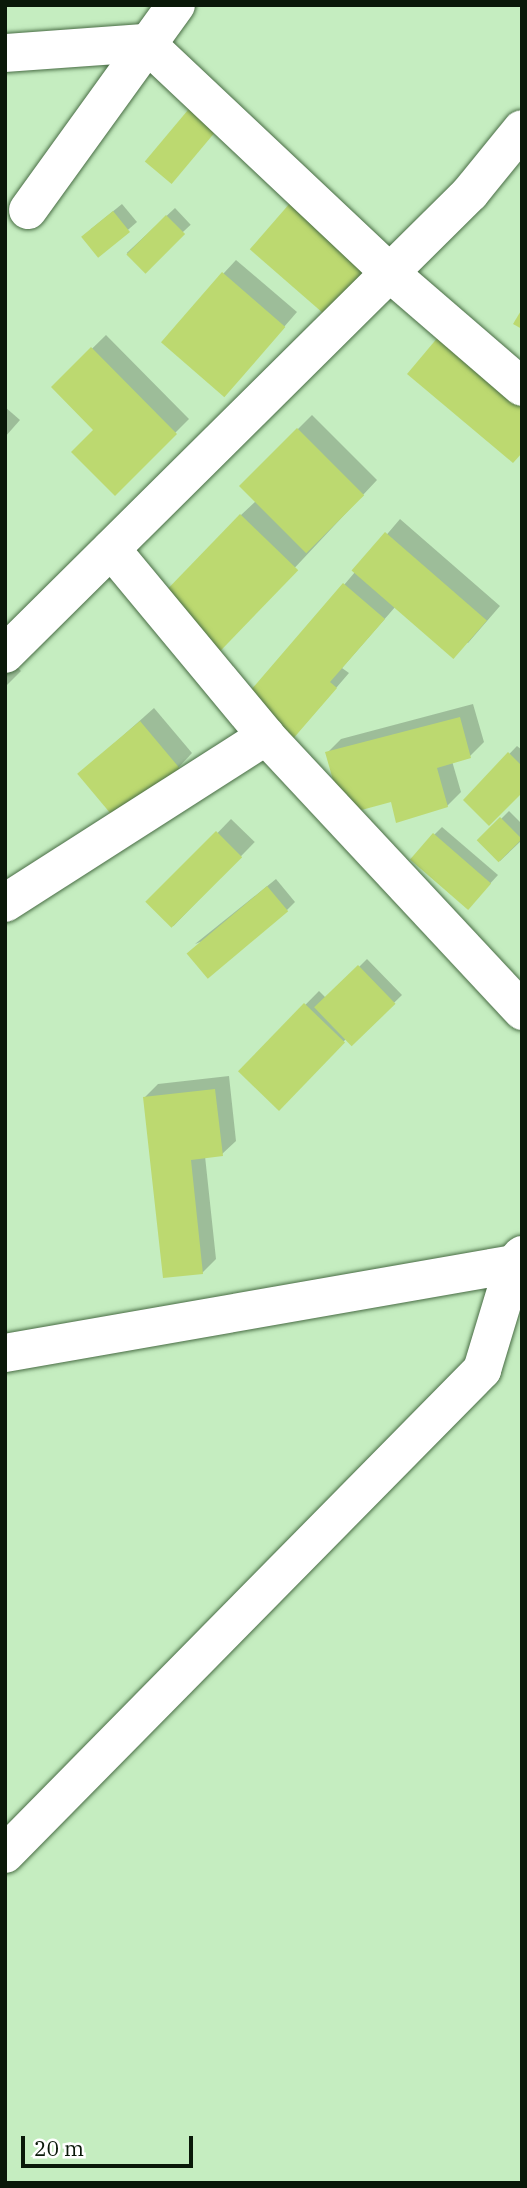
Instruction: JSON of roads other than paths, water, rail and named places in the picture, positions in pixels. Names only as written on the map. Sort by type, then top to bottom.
[{"type":"street","points":[[28,210],[176,5]]},
{"type":"street","points":[[5,53],[146,43],[390,273],[522,387]]},
{"type":"street","points":[[5,654],[470,193],[522,129]]},
{"type":"street","points":[[111,550],[266,736],[522,1011]]},
{"type":"street","points":[[5,903],[266,736]]},
{"type":"street","points":[[5,1353],[519,1263],[482,1370],[5,1854]]}]
